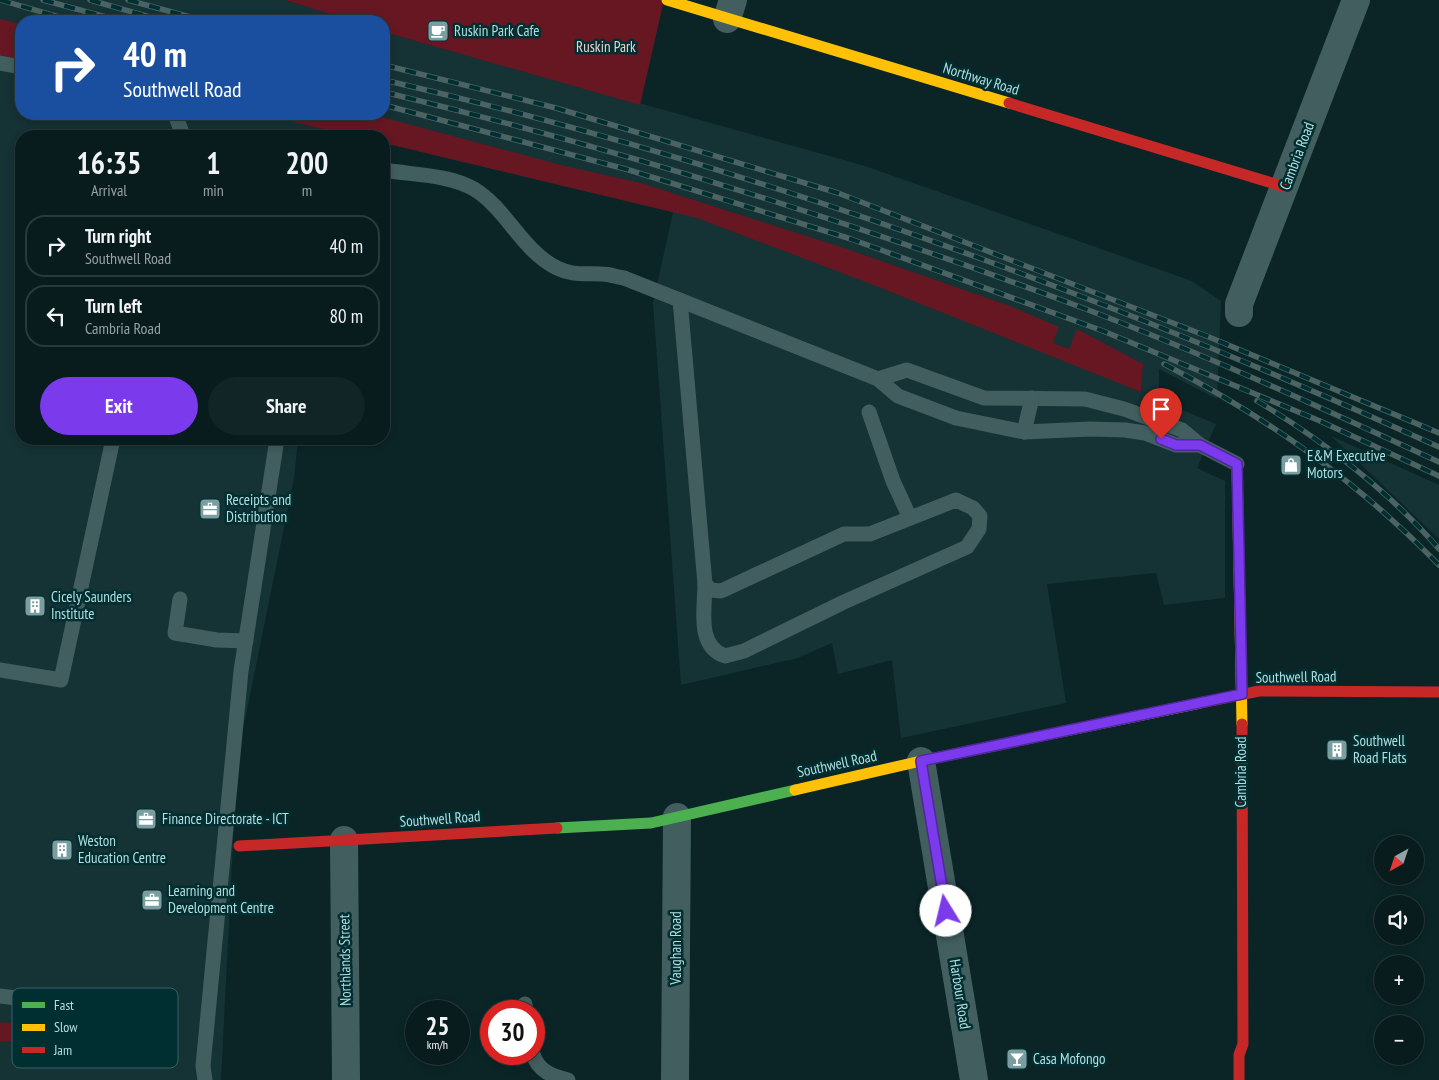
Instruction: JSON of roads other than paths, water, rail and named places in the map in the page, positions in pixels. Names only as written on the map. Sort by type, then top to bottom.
[{"type":"street","name":"Northway Road","points":[[667,0],[730,9],[1285,187]]},
{"type":"street","name":"Cambria Road","points":[[1239,313],[1239,304],[1356,0]]},
{"type":"street","name":"Cambria Road","points":[[1237,464],[1242,694],[1243,1044],[1238,1055],[1239,1080]]},
{"type":"street","name":"Southwell Road","points":[[239,846],[651,823],[921,761],[1259,691],[1439,692]]},
{"type":"street","name":"Harbour Road","points":[[921,761],[974,1080]]},
{"type":"street","name":"Vaughan Road","points":[[675,1080],[677,817]]},
{"type":"street","name":"Northlands Street","points":[[344,840],[346,1080]]},
{"type":"lane","points":[[0,63],[15,66]]},
{"type":"lane","points":[[390,171],[452,181],[472,189],[487,199],[521,239],[543,261],[559,269],[576,275],[603,274],[624,278],[878,379],[898,396],[956,418],[1024,432],[1082,429],[1125,430],[1145,433],[1176,445],[1200,445]]},
{"type":"lane","points":[[680,300],[706,584],[705,636],[716,651],[729,656],[744,652],[844,602],[952,555],[967,547],[973,540],[981,522],[980,516],[973,508],[956,500],[870,534],[844,534],[722,592],[711,590],[706,584]]},
{"type":"lane","points":[[878,379],[907,370],[977,396],[1085,399],[1124,409],[1182,430],[1200,445],[1237,464]]},
{"type":"lane","points":[[1024,432],[1032,398]]},
{"type":"lane","points":[[869,412],[893,481],[910,518]]},
{"type":"lane","points":[[0,670],[61,680],[112,445]]},
{"type":"lane","points":[[205,1080],[204,1056],[241,671],[276,445]]},
{"type":"lane","points":[[180,599],[175,633],[216,640],[246,641]]},
{"type":"lane","points":[[539,1065],[545,1072],[568,1080]]},
{"type":"railway","points":[[0,0],[52,15]]},
{"type":"railway","points":[[43,0],[99,15]]},
{"type":"railway","points":[[90,0],[143,15]]},
{"type":"railway","points":[[128,0],[183,15]]},
{"type":"railway","points":[[390,66],[556,108],[838,193],[1209,337],[1439,433]]},
{"type":"railway","points":[[390,82],[520,114],[655,151],[788,192],[920,237],[1052,285],[1182,336],[1311,390],[1439,447]]},
{"type":"railway","points":[[390,93],[473,114],[649,163],[824,217],[997,276],[1173,344],[1439,462]]},
{"type":"railway","points":[[390,107],[629,170],[851,239],[1103,331],[1320,421],[1439,476]]},
{"type":"railway","points":[[1164,364],[1239,406],[1310,453],[1376,506],[1439,565]]},
{"type":"railway","points":[[1257,401],[1306,432],[1354,468],[1399,507],[1439,549]]},
{"type":"place","name":"Ruskin Park Cafe","points":[[438,31]]},
{"type":"place","name":"E&M Executive Motors","points":[[1291,465]]},
{"type":"place","name":"Receipts and Distribution","points":[[210,509]]},
{"type":"place","name":"Cicely Saunders Institute","points":[[35,606]]},
{"type":"place","name":"Southwell Road Flats","points":[[1337,750]]},
{"type":"place","name":"Finance Directorate - ICT","points":[[146,819]]},
{"type":"place","name":"Weston Education Centre","points":[[62,850]]},
{"type":"place","name":"Learning and Development Centre","points":[[152,900]]},
{"type":"place","name":"Casa Mofongo","points":[[1017,1059]]},
{"type":"park label","name":"Ruskin Park","points":[[606,47]]}]
